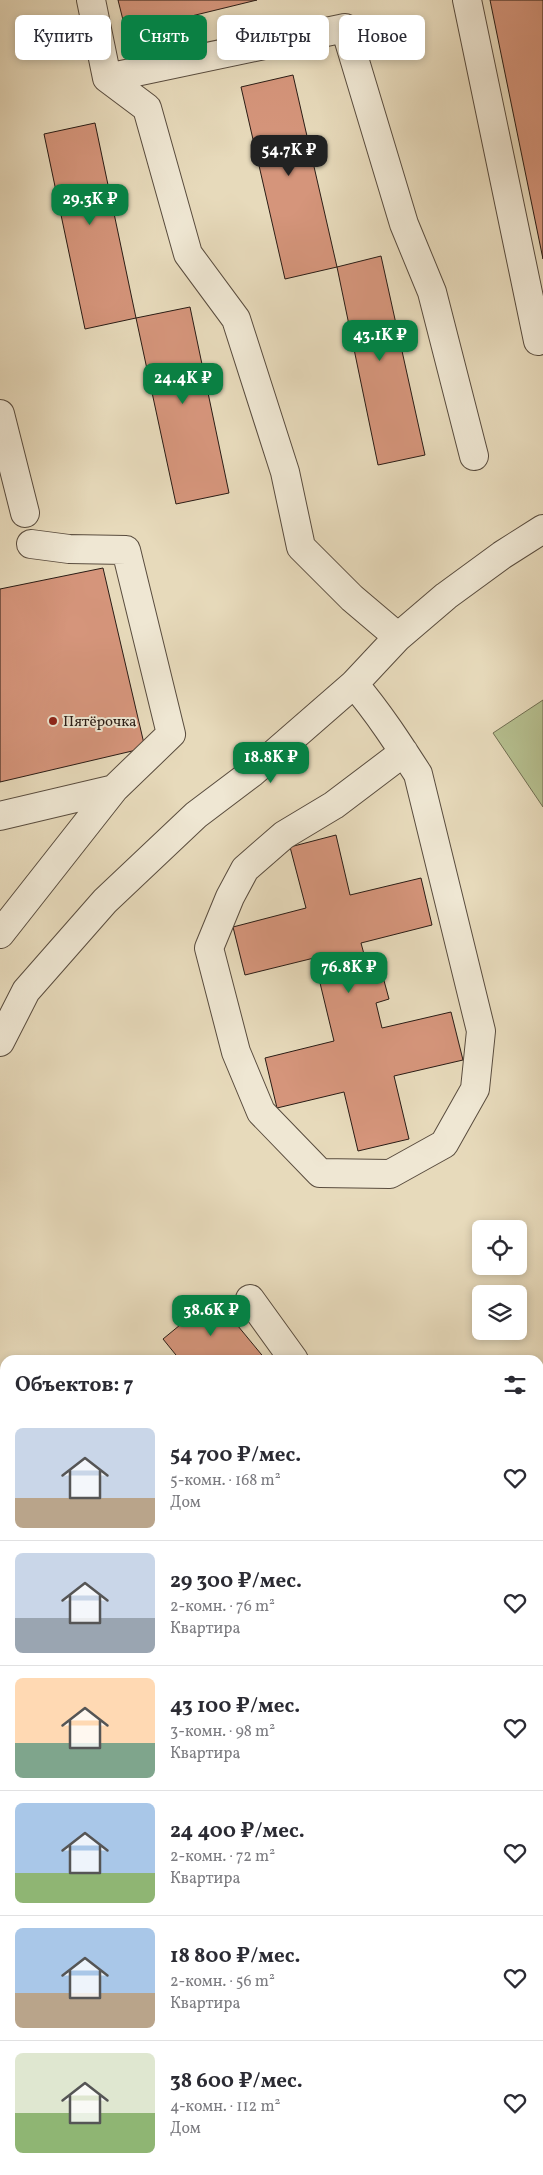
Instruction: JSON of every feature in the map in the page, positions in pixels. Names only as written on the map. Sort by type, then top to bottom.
[{"type":"street","points":[[90,0],[107,78],[147,108],[188,254],[236,319],[285,472],[301,546],[352,598],[398,637]]},
{"type":"street","points":[[467,0],[538,341]]},
{"type":"street","points":[[107,78],[345,28],[404,224],[432,292],[474,456]]},
{"type":"street","points":[[0,414],[25,512]]},
{"type":"street","points":[[0,1042],[13,991],[112,894],[196,815],[253,772],[354,684],[398,637],[446,596],[502,555],[543,529]]},
{"type":"street","points":[[0,934],[114,789],[171,734],[126,550],[69,549],[31,544]]},
{"type":"street","points":[[354,684],[369,701],[404,752],[418,774],[481,1031],[475,1089],[444,1144],[390,1174],[320,1173],[261,1112],[236,1052],[209,948],[230,897],[246,869],[284,835],[334,805],[404,752]]},
{"type":"street","points":[[0,816],[114,789]]},
{"type":"street","points":[[250,1299],[290,1355]]},
{"type":"green space","points":[[543,700],[543,807],[493,733]]},
{"type":"building","points":[[118,0],[257,0],[196,15],[122,15]]},
{"type":"building","points":[[490,0],[543,0],[543,259]]},
{"type":"building","points":[[293,75],[337,267],[285,279],[241,87]]},
{"type":"building","points":[[95,123],[136,318],[85,329],[44,134]]},
{"type":"building","points":[[381,256],[425,455],[378,465],[337,267]]},
{"type":"building","points":[[190,307],[229,493],[176,504],[136,318]]},
{"type":"building","points":[[103,568],[145,748],[0,782],[0,589]]},
{"type":"building","points":[[336,835],[350,895],[421,878],[432,925],[361,943],[368,969],[380,966],[389,999],[376,1003],[382,1028],[451,1012],[463,1060],[394,1076],[409,1139],[358,1151],[344,1092],[277,1108],[265,1058],[334,1041],[314,958],[245,975],[233,927],[306,908],[290,847]]},
{"type":"building","points":[[214,1297],[262,1355],[176,1355],[163,1339]]},
{"type":"place","name":"Пятёрочка","points":[[53,721]]}]
